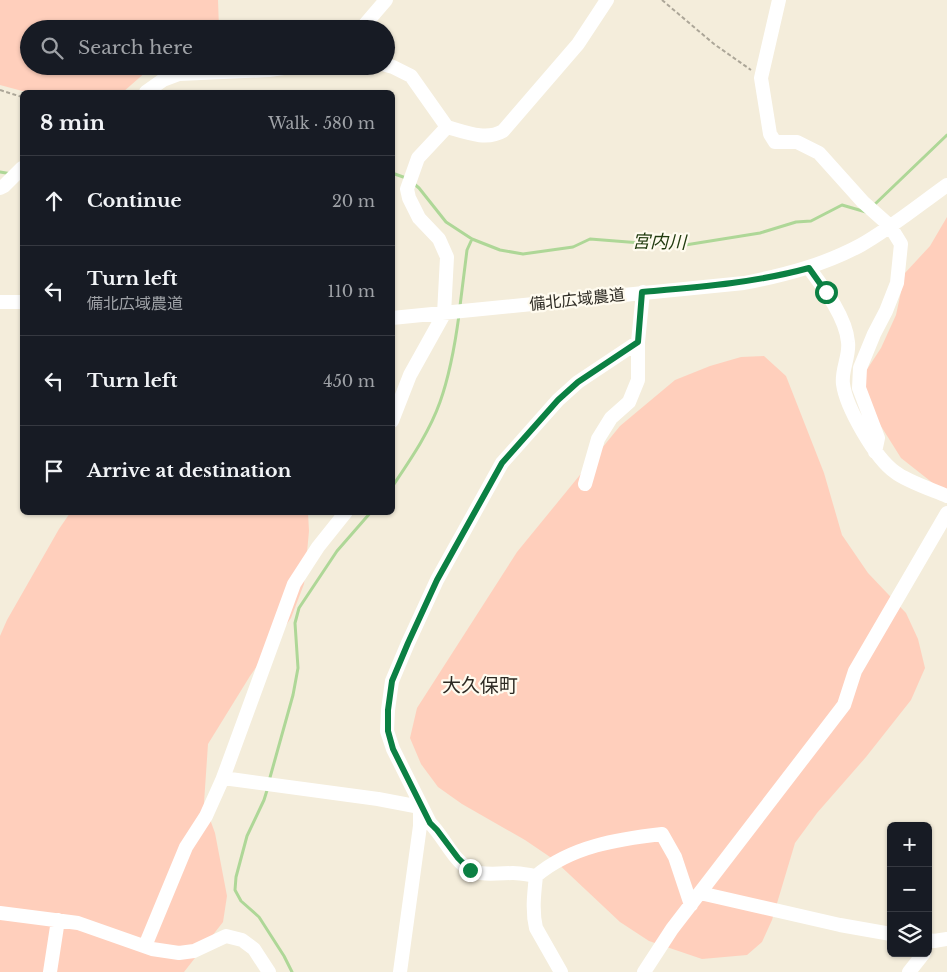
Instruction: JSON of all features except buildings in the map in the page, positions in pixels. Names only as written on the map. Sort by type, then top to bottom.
[{"type":"street","points":[[369,20],[386,0]]},
{"type":"street","points":[[395,68],[411,76],[447,127],[483,136],[494,135],[503,130],[578,44],[607,0]]},
{"type":"street","points":[[779,0],[761,78],[770,134],[775,142],[797,142],[819,153],[864,202],[890,226],[902,244],[897,283],[860,368],[860,388],[878,438],[875,452]]},
{"type":"street","points":[[149,90],[163,80],[176,75]]},
{"type":"street","points":[[395,413],[410,374],[444,314],[447,257],[439,240],[419,218],[409,198],[408,189],[418,158],[447,127]]},
{"type":"street","points":[[0,188],[20,170]]},
{"type":"street","name":"備北広域農道","points":[[395,318],[744,282],[776,277],[809,268],[862,244],[947,185]]},
{"type":"street","points":[[809,268],[826,292],[843,323],[849,342],[843,383],[855,417],[875,452],[895,472],[947,496]]},
{"type":"street","points":[[585,484],[598,439],[611,418],[629,402],[638,380],[638,342],[642,292]]},
{"type":"street","points":[[0,302],[20,302]]},
{"type":"street","points":[[638,342],[578,382],[502,463],[433,589],[392,681],[388,710],[388,731],[393,749],[420,807],[430,823],[470,870],[477,873],[515,873],[536,876],[572,853],[621,838],[662,834],[675,857],[691,905]]},
{"type":"street","points":[[644,972],[672,929],[844,705],[855,671],[947,513]]},
{"type":"street","points":[[145,946],[186,847],[206,816],[224,778],[294,584],[318,547],[344,515]]},
{"type":"street","points":[[224,778],[420,807]]},
{"type":"street","points":[[400,972],[420,826],[420,807]]},
{"type":"street","points":[[536,876],[534,900],[536,928],[561,972]]},
{"type":"street","points":[[700,893],[840,925],[887,933]]},
{"type":"street","points":[[0,913],[78,923],[145,946],[179,953],[194,951],[226,936],[242,940],[254,949],[269,972]]},
{"type":"street","points":[[50,972],[58,920]]},
{"type":"street","points":[[909,972],[921,957]]},
{"type":"path","points":[[662,0],[714,44],[761,78]]},
{"type":"path","points":[[0,90],[20,96]]},
{"type":"shaded area","points":[[0,0],[218,0],[219,20],[20,20],[20,75],[142,75],[125,90],[20,90],[0,85]]},
{"type":"shaded area","points":[[947,217],[947,491],[934,484],[901,458],[874,415],[862,377],[881,348],[896,315],[905,273],[930,246]]},
{"type":"shaded area","points":[[764,356],[786,376],[824,473],[842,535],[868,573],[906,613],[918,639],[925,668],[911,700],[866,757],[817,813],[795,843],[772,920],[762,942],[747,955],[702,959],[649,941],[620,922],[553,859],[525,840],[462,804],[438,787],[421,764],[410,738],[417,708],[517,552],[620,426],[675,380],[710,366],[741,357]]},
{"type":"shaded area","points":[[69,515],[308,515],[309,531],[304,584],[291,618],[250,676],[208,744],[204,803],[215,833],[227,896],[223,922],[184,972],[0,972],[0,636],[7,620]]},
{"type":"waterway","name":"宮内川","points":[[873,206],[947,135]]},
{"type":"waterway","name":"宮内川","points":[[0,172],[12,174]]},
{"type":"waterway","name":"宮内川","points":[[395,174],[406,178]]},
{"type":"waterway","name":"宮内川","points":[[413,183],[446,222],[472,239],[500,250],[523,254],[573,247],[590,239],[679,246],[760,233],[796,222],[811,221],[842,205],[866,212]]},
{"type":"waterway","points":[[460,306],[467,250],[472,239]]},
{"type":"waterway","points":[[395,482],[425,435],[436,413],[447,381],[459,315]]},
{"type":"waterway","points":[[269,781],[293,695],[298,668],[295,623],[299,608],[337,551],[368,515]]},
{"type":"waterway","points":[[268,787],[247,836],[236,877],[235,890],[241,901],[259,917],[292,972]]},
{"type":"district","name":"大久保町","points":[[480,685]]},
{"type":"route","points":[[470,870],[430,823],[420,807],[393,749],[388,731],[388,710],[392,681],[437,580],[502,463],[558,400],[578,382],[638,342],[642,292],[744,282],[776,277],[809,268],[826,292]]}]
